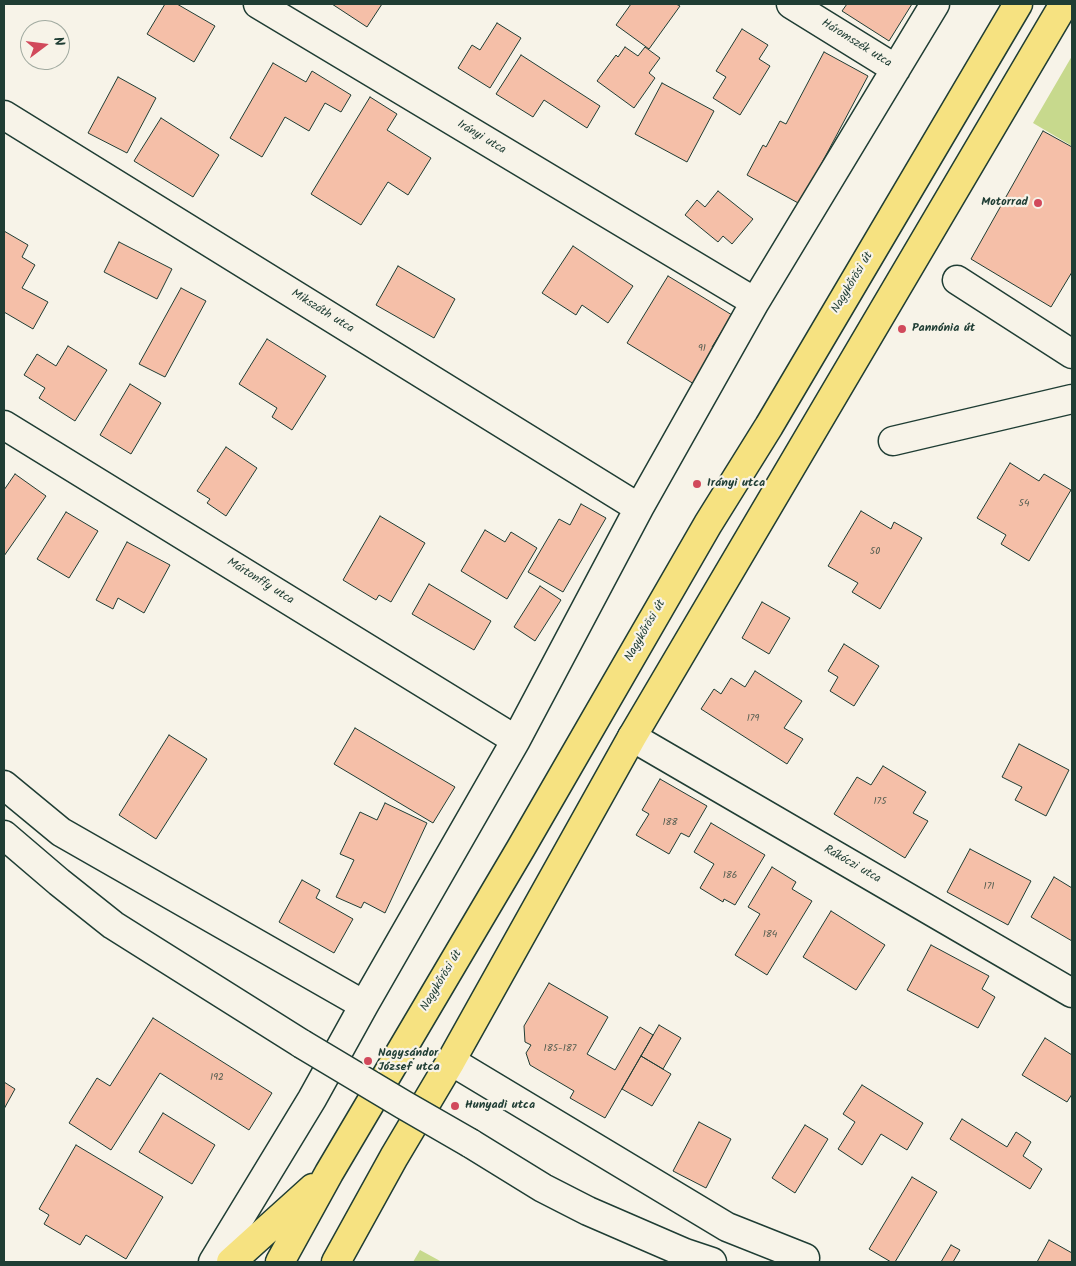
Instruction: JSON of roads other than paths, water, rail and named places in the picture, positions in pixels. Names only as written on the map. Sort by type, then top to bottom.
[{"type":"main road","name":"Nagykőrösi út","points":[[280,1262],[329,1173],[521,848],[708,524],[769,426],[1018,4]]},
{"type":"main road","points":[[336,1262],[632,737],[1064,4]]},
{"type":"main road","points":[[231,1262],[329,1173]]},
{"type":"street","name":"Irányi utca","points":[[258,4],[755,302]]},
{"type":"street","name":"Háromszék utca","points":[[791,4],[896,69]]},
{"type":"street","points":[[213,1262],[312,1099],[516,740],[639,508],[755,302],[935,4]]},
{"type":"street","name":"Mikszáth utca","points":[[4,116],[639,508]]},
{"type":"street","points":[[957,280],[1072,354]]},
{"type":"street","points":[[893,440],[1072,398]]},
{"type":"street","name":"Mártonffy utca","points":[[4,425],[516,740]]},
{"type":"street","name":"Rákóczi utca","points":[[632,737],[1072,994]]},
{"type":"street","points":[[4,785],[61,832],[364,1005]]},
{"type":"street","points":[[4,835],[113,925],[302,1044],[543,1188],[588,1211],[686,1253],[712,1262]]},
{"type":"street","points":[[451,1061],[727,1227],[805,1258]]},
{"type":"place","name":"Motorrad","points":[[1038,203]]},
{"type":"place","name":"Pannónia út","points":[[902,329]]},
{"type":"place","name":"Irányi utca","points":[[697,484]]},
{"type":"place","name":"Nagysándor József utca","points":[[368,1061]]},
{"type":"place","name":"Hunyadi utca","points":[[455,1106]]}]
